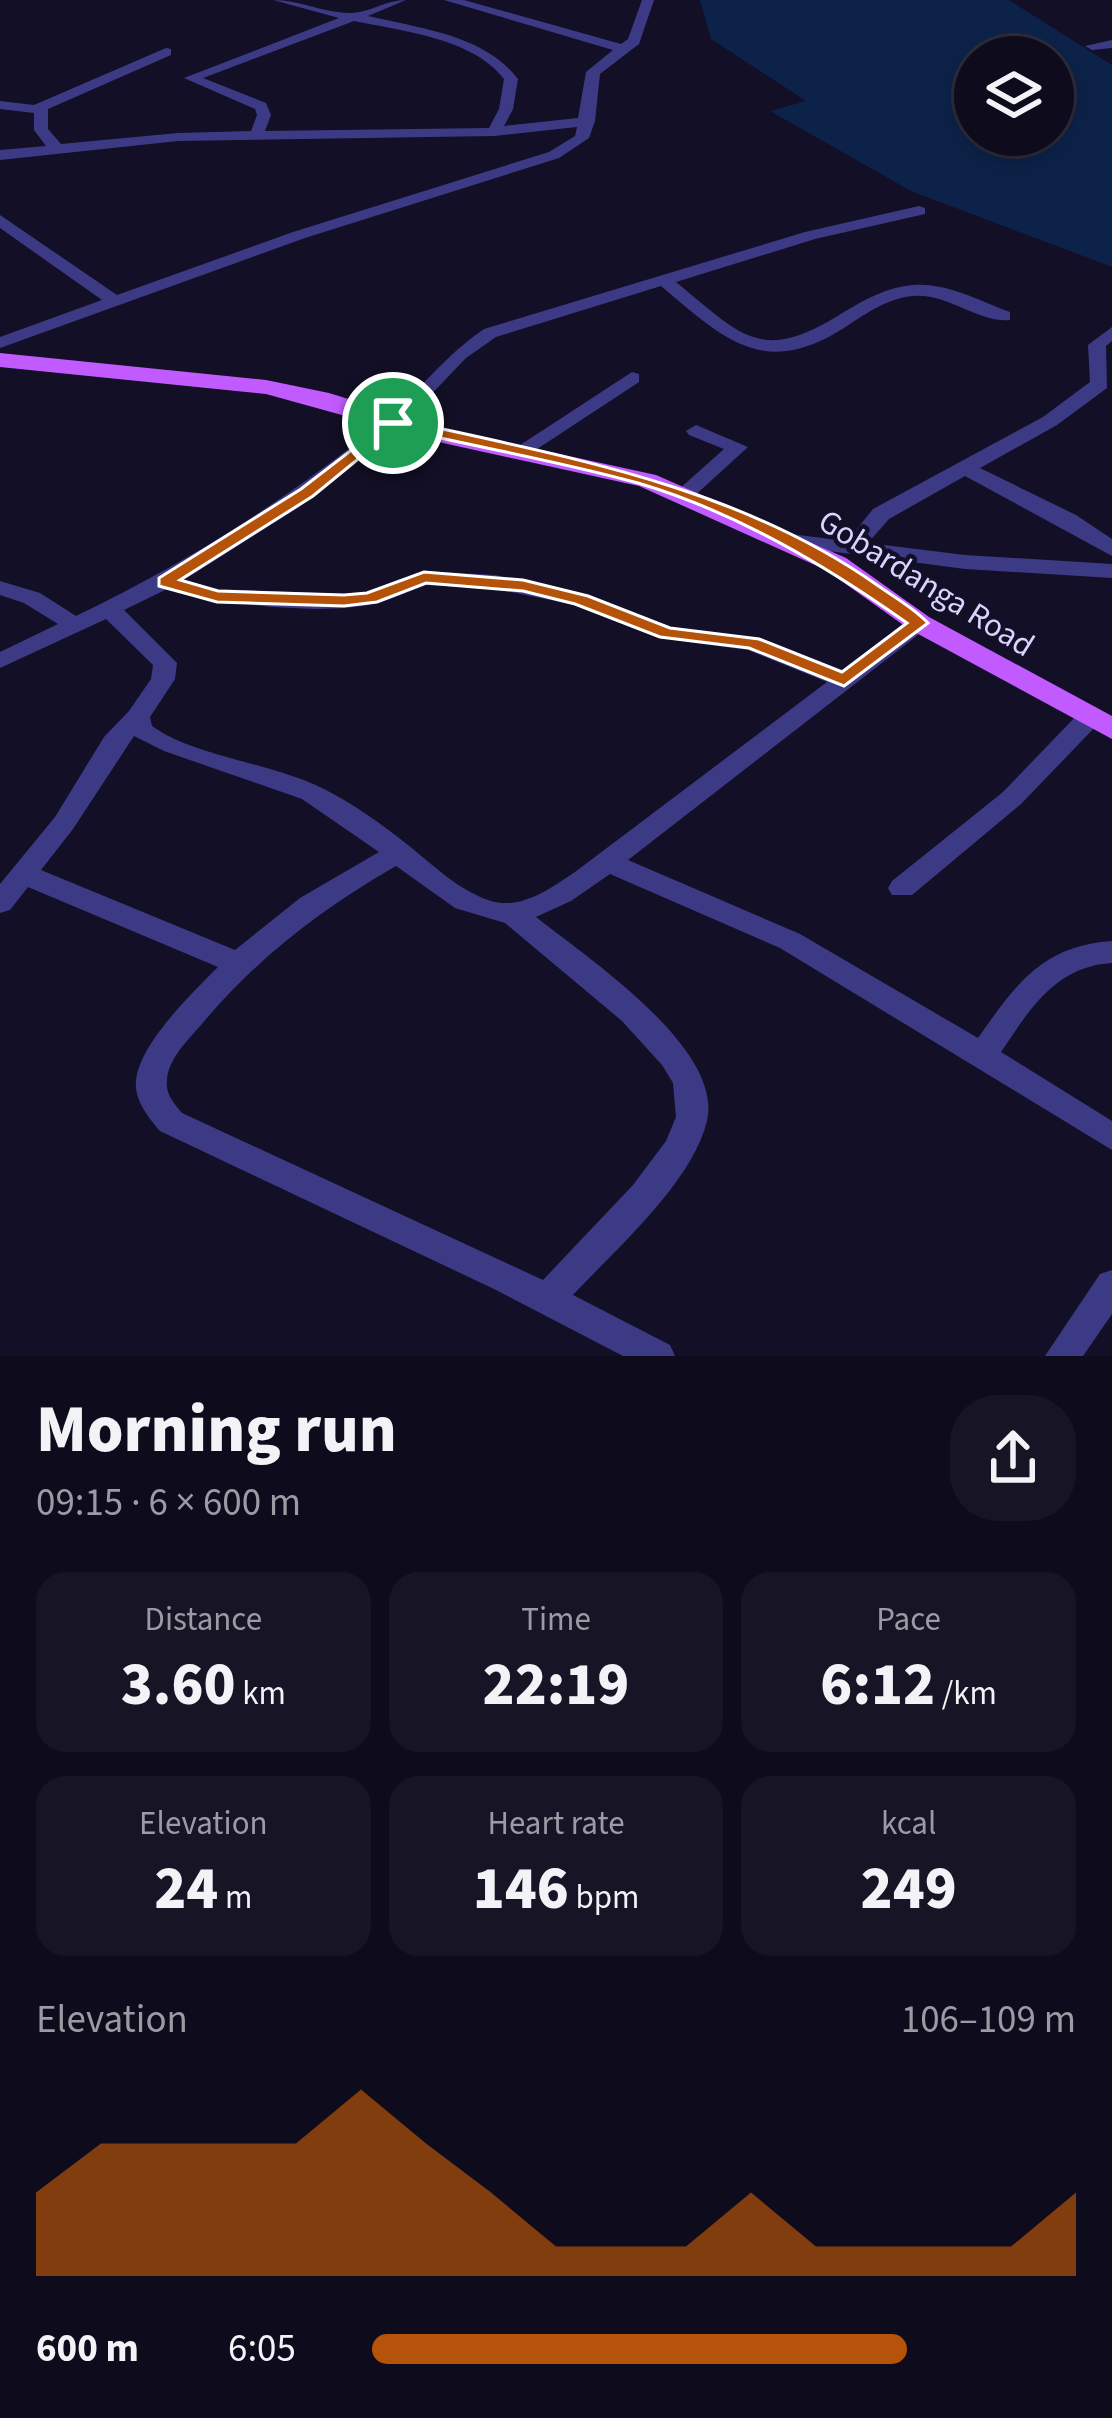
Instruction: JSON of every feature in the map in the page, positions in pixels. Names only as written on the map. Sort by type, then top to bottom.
[{"type":"main road","name":"Gobardanga Road","points":[[0,360],[266,387],[320,398],[393,423],[614,470],[790,540],[836,564],[919,623],[1101,724]]},
{"type":"street","points":[[279,0],[466,46],[505,65],[510,92],[494,132]]},
{"type":"street","points":[[257,134],[264,115],[261,106],[191,78],[400,0]]},
{"type":"street","points":[[450,0],[623,49]]},
{"type":"street","points":[[0,343],[282,240],[536,163],[573,146],[588,122],[593,72],[638,34],[647,0]]},
{"type":"street","points":[[1092,46],[1112,44]]},
{"type":"street","points":[[0,105],[39,108],[166,52]]},
{"type":"street","points":[[39,108],[41,130],[56,148]]},
{"type":"street","points":[[0,155],[257,134],[494,132],[588,122]]},
{"type":"street","points":[[0,661],[165,582],[307,493],[393,423],[474,342],[510,325],[661,278],[844,225],[919,212]]},
{"type":"street","points":[[0,220],[115,301]]},
{"type":"street","points":[[661,278],[744,341],[771,349],[816,338],[899,292],[941,293],[1004,316]]},
{"type":"street","points":[[852,548],[881,514],[1106,387],[1097,345],[1112,332]]},
{"type":"street","points":[[521,452],[632,378]]},
{"type":"street","points":[[684,495],[738,447],[696,431]]},
{"type":"street","points":[[966,469],[1068,520],[1112,549]]},
{"type":"street","points":[[790,540],[1112,571]]},
{"type":"street","points":[[165,582],[217,596],[344,601],[370,598],[424,578],[523,586],[581,600],[666,633],[753,643],[844,680]]},
{"type":"street","points":[[0,588],[32,598],[74,624]]},
{"type":"street","points":[[0,903],[64,823],[113,743],[164,679],[165,663],[109,609]]},
{"type":"street","points":[[138,717],[140,729],[151,737],[308,790],[484,909],[513,914],[540,908],[608,862],[919,623]]},
{"type":"street","points":[[902,888],[1101,724]]},
{"type":"street","points":[[400,853],[284,919],[235,962],[175,1034],[151,1078],[153,1099],[170,1123],[548,1299],[657,1356]]},
{"type":"street","points":[[608,862],[790,941],[1112,1137]]},
{"type":"street","points":[[22,873],[235,962]]},
{"type":"street","points":[[513,914],[628,1012],[671,1056],[687,1079],[693,1104],[688,1130],[663,1169],[548,1299]]},
{"type":"street","points":[[982,1055],[1036,982],[1053,967],[1072,956],[1112,952]]},
{"type":"street","points":[[1064,1356],[1112,1285]]},
{"type":"water","points":[[700,0],[1009,0],[1066,36],[954,36],[954,156],[1074,156],[1074,41],[1112,65],[1112,267],[911,191],[770,111],[806,101],[711,39]]},
{"type":"route","points":[[393,423],[647,480],[836,564],[919,623],[844,680],[753,643],[666,633],[581,600],[523,586],[424,578],[405,581],[370,598],[344,601],[217,596],[165,582],[307,493],[393,423]]}]
